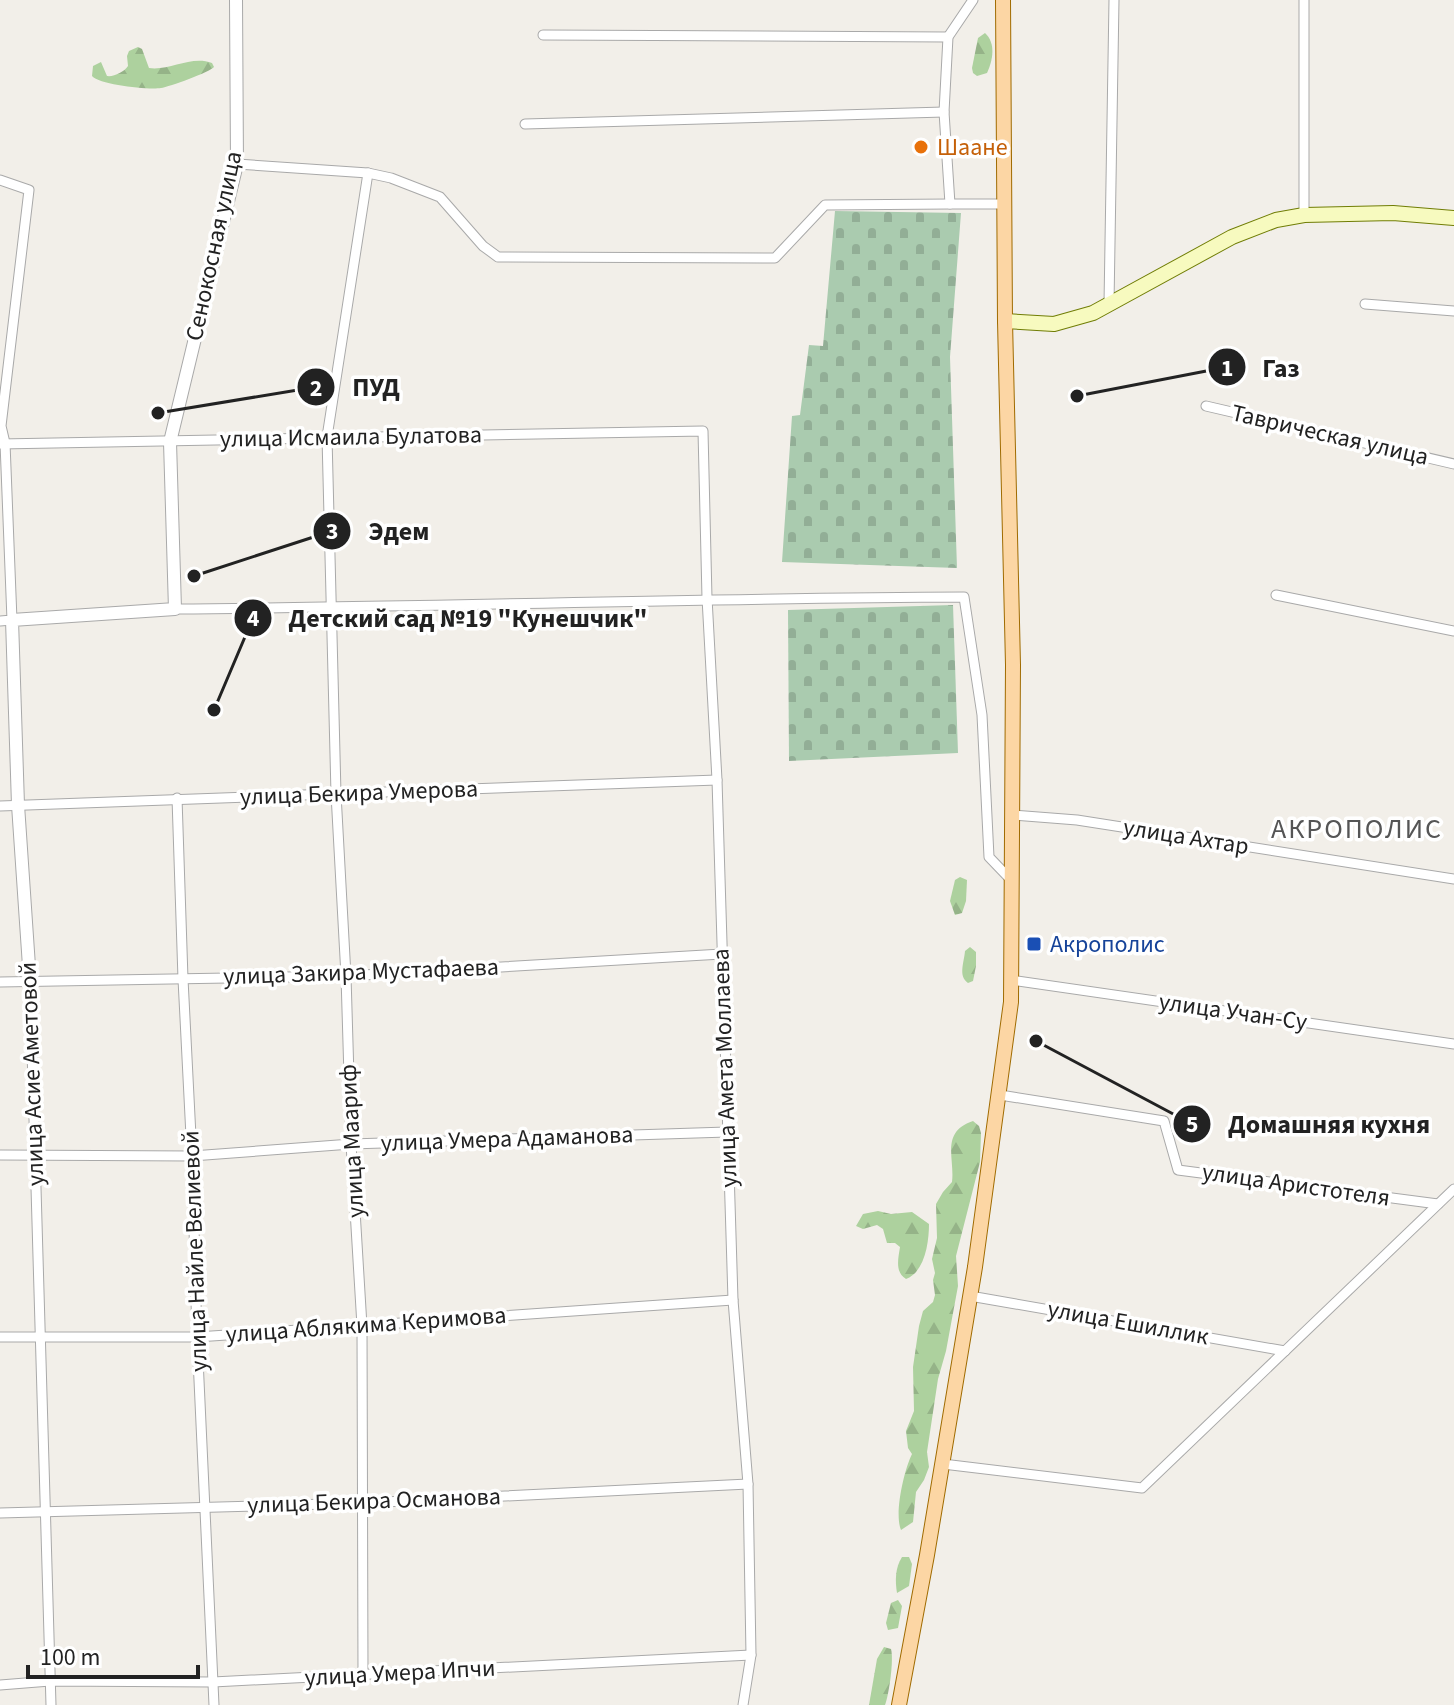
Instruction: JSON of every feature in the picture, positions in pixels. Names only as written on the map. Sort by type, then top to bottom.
[{"type":"main road","points":[[899,1705],[970,1296],[1011,1002],[1012,650],[1005,321],[1003,0]]},
{"type":"main road","points":[[1005,321],[1054,324],[1093,313],[1232,237],[1276,220],[1304,215],[1393,213],[1454,218]]},
{"type":"street","name":"Сенокосная улица","points":[[170,442],[237,164],[236,0]]},
{"type":"street","points":[[950,204],[944,112],[948,37],[973,0]]},
{"type":"street","points":[[1109,304],[1114,0]]},
{"type":"street","points":[[1304,0],[1304,215]]},
{"type":"street","points":[[543,35],[948,37]]},
{"type":"street","points":[[525,124],[944,112]]},
{"type":"street","points":[[237,164],[368,173],[391,178],[440,197],[483,246],[498,257],[775,258],[825,205],[1006,204]]},
{"type":"street","name":"улица Маариф","points":[[363,1674],[362,1326],[336,794],[327,437],[368,173]]},
{"type":"street","name":"улица Асие Аметовой","points":[[0,180],[29,190],[1,426],[6,621],[30,981],[51,1705]]},
{"type":"street","points":[[1365,304],[1454,311]]},
{"type":"street","name":"Таврическая улица","points":[[1206,406],[1454,464]]},
{"type":"street","name":"улица Исмаила Булатова","points":[[3,444],[703,431]]},
{"type":"street","name":"улица Амета Моллаева","points":[[703,431],[733,1300],[748,1484],[751,1655],[743,1705]]},
{"type":"street","points":[[170,442],[175,609]]},
{"type":"street","points":[[1276,595],[1454,631]]},
{"type":"street","points":[[6,621],[175,609],[329,609],[707,598],[964,597],[982,715],[989,857],[1012,881]]},
{"type":"street","name":"улица Бекира Умерова","points":[[0,806],[717,780]]},
{"type":"street","name":"улица Найле Велиевой","points":[[177,798],[214,1705]]},
{"type":"street","name":"улица Ахтар","points":[[1012,815],[1077,820],[1454,879]]},
{"type":"street","name":"улица Закира Мустафаева","points":[[0,982],[346,976],[722,954]]},
{"type":"street","name":"улица Учан-Су","points":[[1011,980],[1454,1044]]},
{"type":"street","name":"улица Аристотеля","points":[[1000,1095],[1164,1121],[1178,1170],[1438,1204]]},
{"type":"street","name":"улица Умера Адаманова","points":[[0,1155],[192,1156],[351,1144],[727,1132]]},
{"type":"street","points":[[943,1464],[1142,1488],[1454,1189]]},
{"type":"street","name":"улица Ешиллик","points":[[970,1296],[1285,1351]]},
{"type":"street","name":"улица Аблякима Керимова","points":[[0,1337],[197,1337],[733,1300]]},
{"type":"street","name":"улица Бекира Османова","points":[[0,1513],[364,1503],[748,1484]]},
{"type":"street","name":"улица Умера Ипчи","points":[[0,1685],[50,1681],[213,1682],[751,1655]]},
{"type":"green space","points":[[985,33],[991,42],[992,57],[987,73],[977,76],[972,68],[978,38]]},
{"type":"green space","points":[[138,47],[142,49],[149,68],[196,61],[212,63],[214,67],[161,88],[114,84],[92,76],[93,66],[101,62],[107,76],[121,72],[128,66],[129,51]]},
{"type":"green space","points":[[835,211],[961,213],[950,357],[957,568],[782,562],[792,416],[800,415],[809,345],[823,346]]},
{"type":"green space","points":[[953,605],[958,753],[789,761],[788,610]]},
{"type":"green space","points":[[960,877],[967,880],[966,901],[962,913],[955,915],[950,901],[955,880]]},
{"type":"green space","points":[[970,947],[976,952],[976,966],[973,981],[968,983],[962,969],[965,951]]},
{"type":"green space","points":[[973,1121],[981,1133],[980,1162],[956,1256],[958,1286],[938,1379],[927,1452],[929,1467],[916,1492],[913,1522],[901,1530],[901,1492],[912,1454],[906,1431],[914,1411],[913,1367],[923,1311],[933,1302],[935,1295],[932,1259],[937,1238],[936,1204],[952,1182],[951,1147],[956,1132]]},
{"type":"green space","points":[[878,1211],[891,1214],[912,1212],[929,1224],[922,1263],[906,1279],[899,1269],[900,1247],[887,1243],[883,1229],[877,1225],[863,1229],[856,1226],[863,1214]]},
{"type":"green space","points":[[902,1557],[909,1557],[912,1564],[909,1586],[897,1593],[896,1575]]},
{"type":"green space","points":[[898,1600],[902,1606],[898,1628],[888,1630],[886,1623],[891,1603]]},
{"type":"green space","points":[[884,1647],[891,1649],[892,1654],[887,1700],[885,1705],[869,1705],[877,1659]]},
{"type":"place","name":"Шаане","points":[[921,147]]},
{"type":"place","name":"Газ","points":[[1077,396]]},
{"type":"place","name":"ПУД","points":[[158,413]]},
{"type":"place","name":"Эдем","points":[[194,576]]},
{"type":"place","name":"Детский сад №19 \"Кунешчик\"","points":[[214,710]]},
{"type":"place","name":"Акрополис","points":[[1034,944]]},
{"type":"place","name":"Домашняя кухня","points":[[1036,1041]]},
{"type":"district","name":"АКРОПОЛИС","points":[[1357,829]]}]
